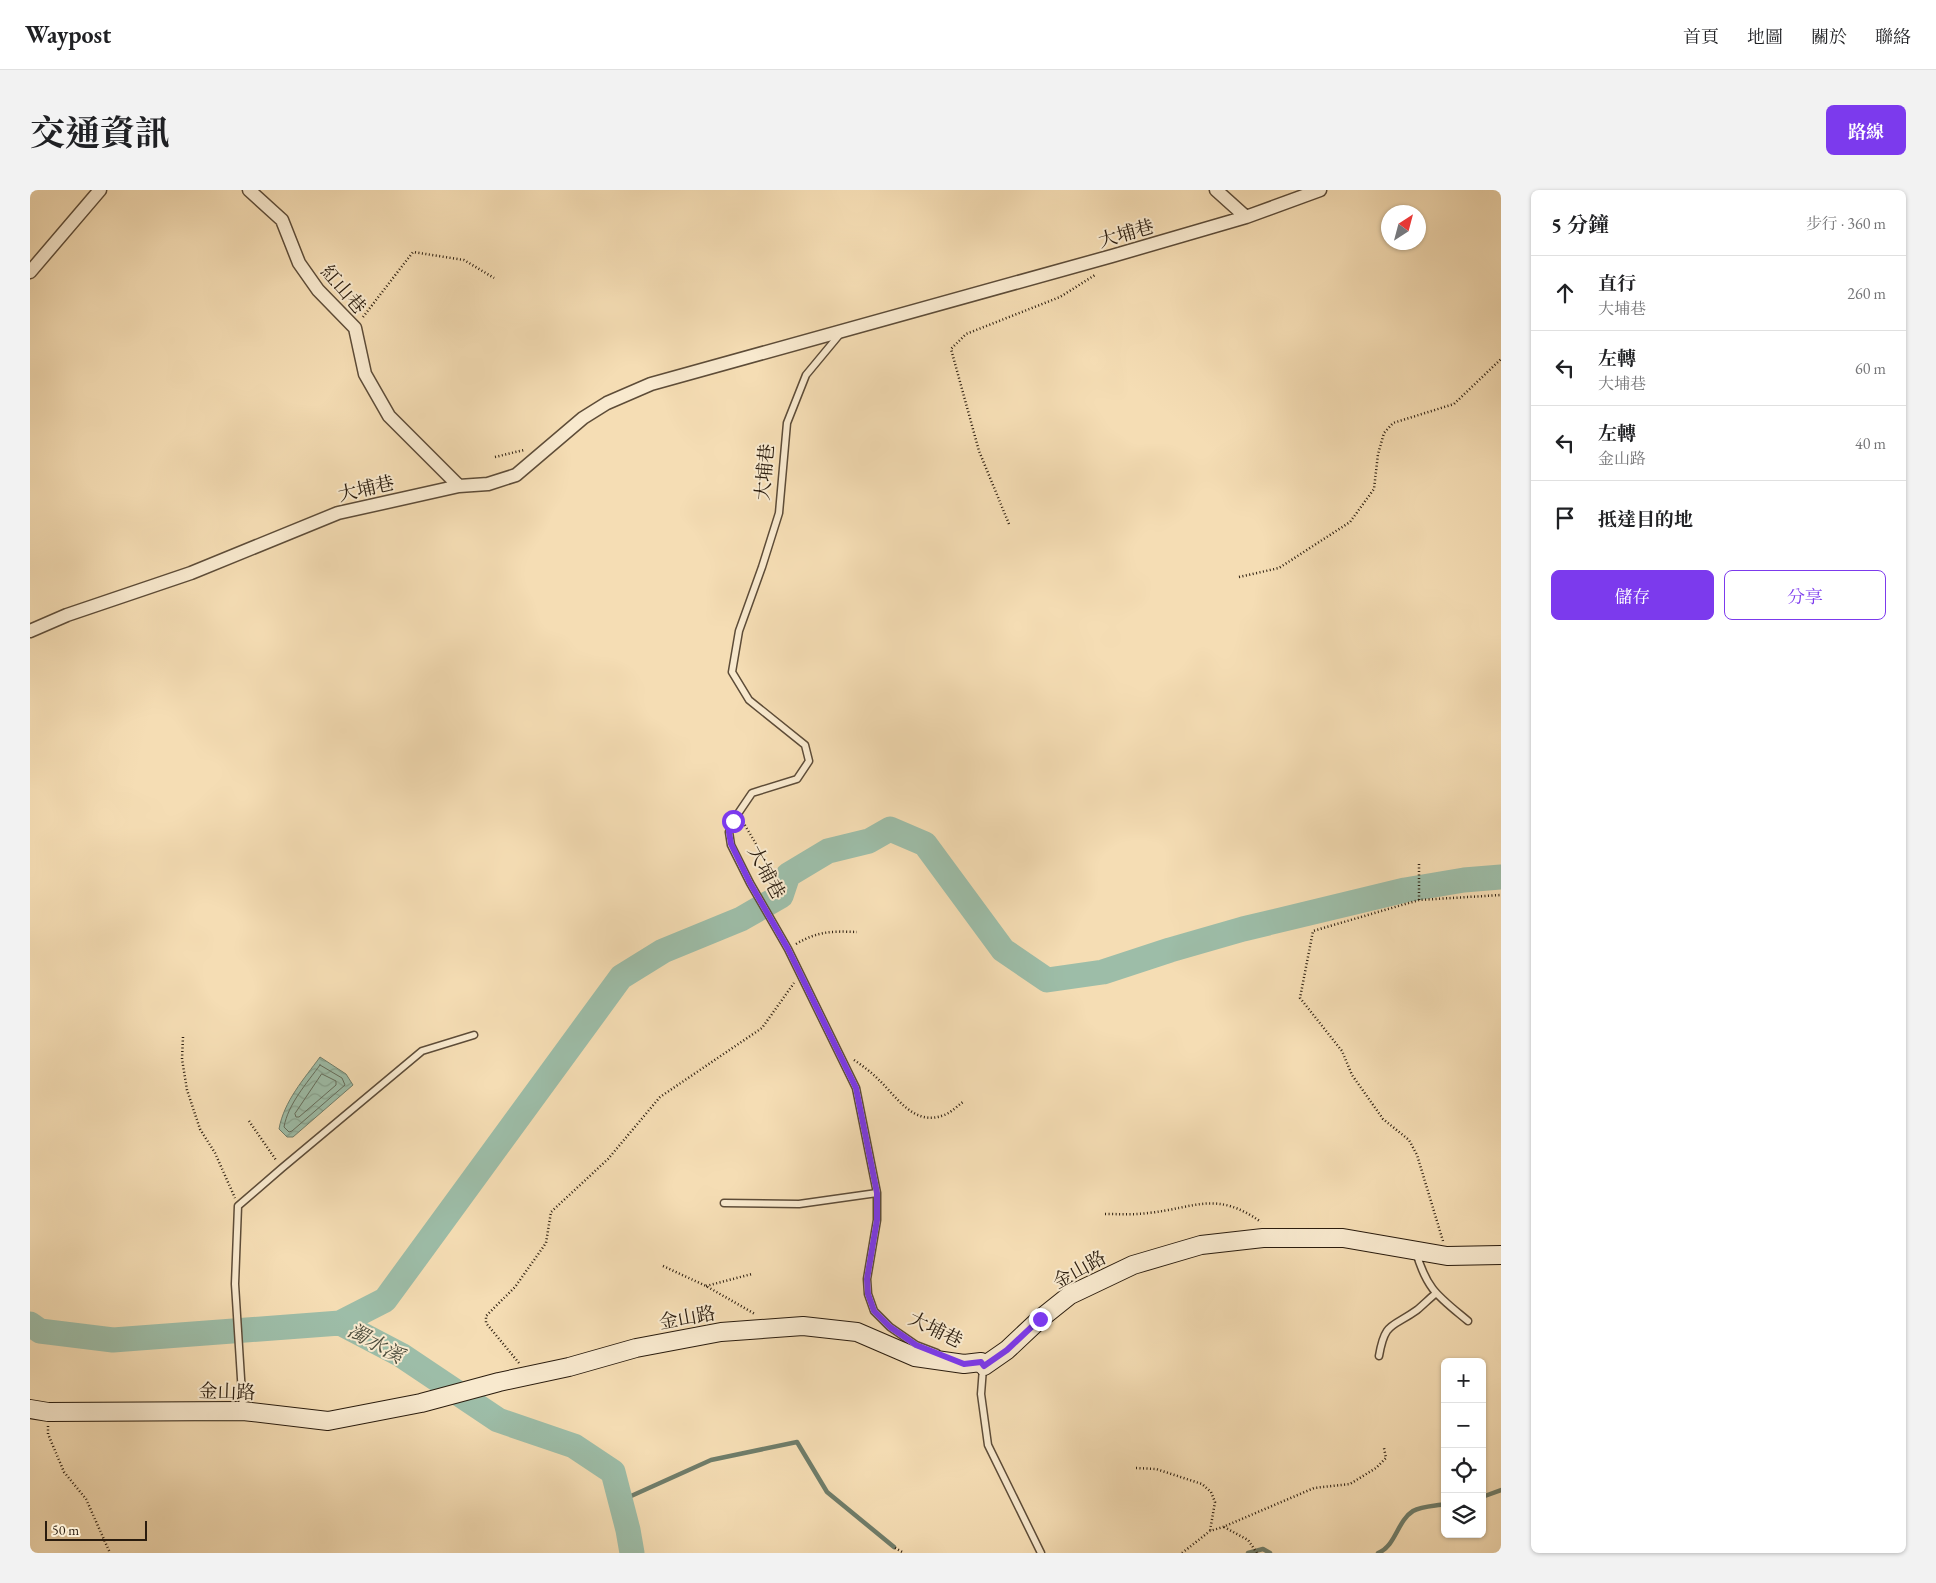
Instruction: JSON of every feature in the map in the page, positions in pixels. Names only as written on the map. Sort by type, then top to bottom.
[{"type":"street","points":[[30,272],[100,190]]},
{"type":"street","name":"紅山巷","points":[[249,190],[282,220],[299,263],[318,290],[355,328],[365,374],[389,416],[459,486]]},
{"type":"street","points":[[1216,190],[1246,217]]},
{"type":"street","name":"大埔巷","points":[[30,632],[67,615],[191,573],[338,513],[459,486],[488,484],[516,475],[583,418],[607,403],[651,384],[1112,256],[1246,217],[1320,190]]},
{"type":"street","name":"金山路","points":[[30,1409],[48,1412],[243,1411],[328,1421],[420,1403],[499,1382],[569,1367],[636,1348],[721,1332],[804,1326],[858,1332],[914,1357],[964,1364],[981,1362],[984,1366],[1007,1350],[1040,1319],[1070,1296],[1133,1265],[1201,1245],[1263,1238],[1343,1238],[1447,1256],[1501,1255]]},
{"type":"lane","name":"大埔巷","points":[[843,331],[806,375],[787,423],[779,513],[739,631],[732,672],[749,700],[805,745],[809,761],[797,779],[752,793],[733,821],[729,832],[731,844],[750,883],[788,949],[856,1088],[877,1193],[877,1220],[867,1279],[868,1294],[874,1311],[890,1327],[916,1345],[964,1364]]},
{"type":"lane","points":[[243,1411],[235,1284],[238,1206],[422,1051],[474,1035]]},
{"type":"lane","points":[[724,1203],[799,1204],[877,1193]]},
{"type":"lane","points":[[1416,1250],[1422,1272],[1435,1294],[1468,1321]]},
{"type":"lane","points":[[1379,1356],[1382,1338],[1393,1323],[1417,1310],[1435,1294]]},
{"type":"lane","points":[[984,1366],[981,1394],[988,1445],[1041,1553]]},
{"type":"path","points":[[355,328],[413,252],[464,260],[494,278]]},
{"type":"path","points":[[1009,524],[979,451],[951,349],[966,334],[1068,293],[1098,273],[1112,256]]},
{"type":"path","points":[[1239,577],[1279,568],[1350,522],[1374,488],[1378,454],[1384,433],[1393,423],[1454,404],[1501,359]]},
{"type":"path","points":[[496,458],[518,450],[548,447]]},
{"type":"path","points":[[738,813],[759,849]]},
{"type":"path","points":[[1419,862],[1419,900]]},
{"type":"path","points":[[1447,1256],[1417,1155],[1409,1140],[1383,1119],[1352,1075],[1342,1051],[1300,998],[1314,931],[1419,900],[1501,895]]},
{"type":"path","points":[[788,949],[811,935],[829,931],[857,932]]},
{"type":"path","points":[[530,1375],[491,1331],[486,1323],[486,1316],[515,1287],[546,1243],[551,1212],[608,1159],[660,1097],[762,1028],[800,974]]},
{"type":"path","points":[[184,1037],[182,1059],[187,1090],[200,1129],[215,1153],[238,1206]]},
{"type":"path","points":[[838,1050],[862,1065],[880,1080],[892,1096],[907,1110],[925,1118],[945,1115],[963,1102]]},
{"type":"path","points":[[249,1121],[282,1168]]},
{"type":"path","points":[[1105,1214],[1149,1213],[1212,1202],[1246,1212],[1261,1223]]},
{"type":"path","points":[[663,1266],[706,1286],[760,1317]]},
{"type":"path","points":[[706,1286],[752,1274]]},
{"type":"path","points":[[48,1412],[48,1434],[64,1472],[86,1499],[110,1553]]},
{"type":"path","points":[[1182,1553],[1210,1531],[1314,1488],[1350,1484],[1376,1468],[1386,1458],[1384,1448]]},
{"type":"path","points":[[1136,1468],[1156,1469],[1202,1484],[1211,1492],[1215,1502],[1210,1531]]},
{"type":"path","points":[[1223,1527],[1248,1540],[1257,1553]]},
{"type":"path","points":[[895,1548],[904,1553]]},
{"type":"water","points":[[320,1057],[346,1074],[353,1085],[293,1137],[287,1137],[279,1129],[285,1109],[295,1091]]},
{"type":"waterway","points":[[340,1323],[385,1300],[621,977],[663,951],[741,919],[781,896],[788,875],[828,851],[869,841],[890,829],[925,844],[1003,950],[1047,980],[1103,972],[1243,929],[1405,890],[1464,880],[1501,877]]},
{"type":"waterway","name":"濁水溪","points":[[30,1324],[40,1331],[113,1340],[340,1323],[401,1355],[498,1420],[574,1446],[613,1472],[632,1553]]},
{"type":"waterway","points":[[620,1501],[711,1460],[797,1442],[827,1492],[894,1547]]},
{"type":"waterway","points":[[1486,1496],[1501,1490]]},
{"type":"waterway","points":[[1378,1553],[1389,1545],[1403,1521],[1413,1511],[1441,1505]]},
{"type":"waterway","points":[[1248,1553],[1263,1549],[1270,1553]]},
{"type":"route","points":[[733,821],[729,832],[731,844],[750,883],[788,949],[856,1088],[877,1193],[877,1220],[867,1279],[868,1294],[874,1311],[890,1327],[916,1345],[964,1364],[981,1362],[984,1366],[1007,1350],[1040,1319]]}]
